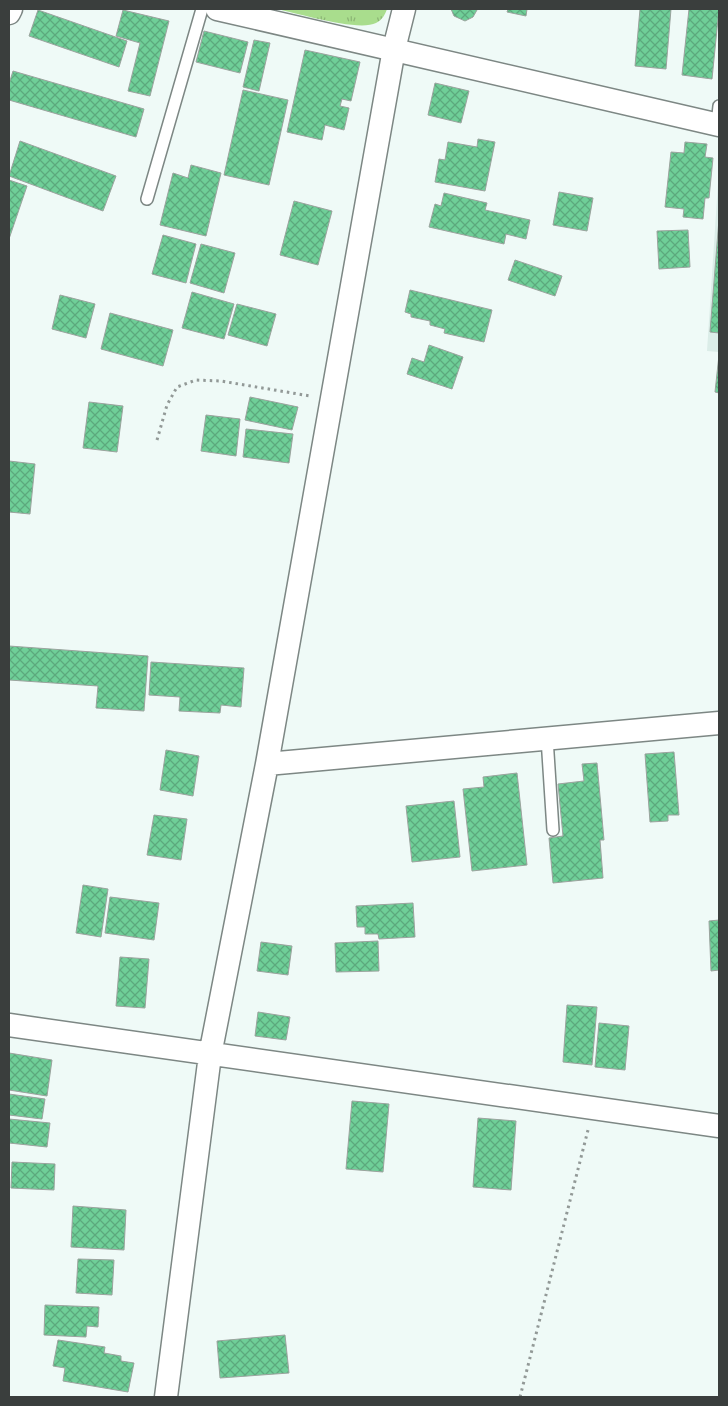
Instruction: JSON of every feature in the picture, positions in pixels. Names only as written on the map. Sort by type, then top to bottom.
[{"type":"street","points":[[9,13],[11,9]]},
{"type":"street","points":[[218,9],[394,49],[718,118]]},
{"type":"street","points":[[166,1397],[210,1055],[268,764],[394,49],[404,9]]},
{"type":"street","points":[[268,764],[719,722]]},
{"type":"street","points":[[9,1025],[593,1110],[719,1126]]},
{"type":"lane","points":[[147,199],[202,9]]},
{"type":"lane","points":[[547,738],[553,830]]},
{"type":"path","points":[[157,440],[167,405],[177,387],[196,380],[221,381],[332,400]]},
{"type":"path","points":[[520,1397],[593,1110]]},
{"type":"shaded area","points":[[719,168],[719,352],[707,351]]},
{"type":"green space","points":[[277,9],[387,9],[383,17],[376,23],[356,25],[327,21]]},
{"type":"building","points":[[451,9],[477,10],[473,17],[465,21],[454,16]]},
{"type":"building","points":[[508,9],[527,9],[526,16],[507,12]]},
{"type":"building","points":[[640,9],[671,9],[666,69],[635,66]]},
{"type":"building","points":[[689,9],[719,9],[712,79],[682,75]]},
{"type":"building","points":[[38,10],[127,41],[119,67],[29,36]]},
{"type":"building","points":[[123,10],[169,21],[150,96],[128,91],[140,43],[116,36]]},
{"type":"building","points":[[204,31],[248,42],[240,73],[196,62]]},
{"type":"building","points":[[254,40],[270,43],[259,91],[243,87]]},
{"type":"building","points":[[305,50],[360,62],[351,101],[342,99],[340,106],[349,108],[344,130],[325,125],[322,140],[287,132]]},
{"type":"building","points":[[13,71],[144,109],[136,137],[9,100],[9,84]]},
{"type":"building","points":[[435,83],[469,91],[461,123],[428,115]]},
{"type":"building","points":[[243,90],[288,100],[269,185],[224,175]]},
{"type":"building","points":[[478,139],[495,142],[485,191],[435,182],[439,159],[445,160],[448,142],[477,147]]},
{"type":"building","points":[[20,141],[116,176],[103,211],[9,176]]},
{"type":"building","points":[[685,142],[707,144],[705,157],[713,158],[709,198],[705,198],[703,219],[683,217],[684,209],[665,207],[671,152],[684,153]]},
{"type":"building","points":[[191,165],[221,173],[206,236],[160,225],[173,173],[188,178]]},
{"type":"building","points":[[9,180],[27,186],[9,239]]},
{"type":"building","points":[[559,192],[593,198],[587,231],[553,225]]},
{"type":"building","points":[[444,193],[487,203],[485,210],[530,220],[526,239],[506,234],[504,244],[429,227],[435,204],[441,206]]},
{"type":"building","points":[[294,201],[332,211],[318,265],[280,255]]},
{"type":"building","points":[[719,219],[719,333],[710,332]]},
{"type":"building","points":[[688,230],[690,267],[659,269],[657,231]]},
{"type":"building","points":[[163,235],[196,244],[186,283],[152,274]]},
{"type":"building","points":[[201,244],[235,253],[224,293],[190,283]]},
{"type":"building","points":[[515,260],[562,276],[555,296],[508,280]]},
{"type":"building","points":[[410,290],[492,310],[484,342],[444,333],[445,329],[430,325],[430,321],[411,317],[411,314],[405,312]]},
{"type":"building","points":[[192,292],[234,304],[224,339],[182,328]]},
{"type":"building","points":[[60,295],[95,304],[86,338],[52,329]]},
{"type":"building","points":[[237,304],[276,314],[267,346],[228,335]]},
{"type":"building","points":[[110,313],[173,330],[163,366],[101,349]]},
{"type":"building","points":[[429,345],[463,357],[452,389],[407,374],[412,358],[424,362]]},
{"type":"building","points":[[719,355],[719,393],[715,392]]},
{"type":"building","points":[[250,397],[298,407],[292,430],[245,420]]},
{"type":"building","points":[[89,402],[123,406],[117,452],[83,448]]},
{"type":"building","points":[[206,415],[240,419],[236,456],[201,451]]},
{"type":"building","points":[[246,429],[293,434],[289,463],[243,457]]},
{"type":"building","points":[[9,461],[35,464],[30,514],[9,512]]},
{"type":"building","points":[[9,646],[148,656],[144,711],[96,708],[98,686],[9,680]]},
{"type":"building","points":[[151,662],[244,668],[241,707],[221,705],[220,713],[179,711],[180,697],[149,695]]},
{"type":"building","points":[[166,750],[199,756],[193,796],[160,790]]},
{"type":"building","points":[[674,752],[679,815],[668,815],[668,821],[650,822],[645,754]]},
{"type":"building","points":[[597,763],[604,840],[600,840],[603,878],[553,883],[549,838],[563,836],[558,784],[584,781],[582,764]]},
{"type":"building","points":[[517,773],[527,865],[472,871],[463,789],[484,787],[483,777]]},
{"type":"building","points":[[454,801],[460,857],[412,862],[406,806]]},
{"type":"building","points":[[154,815],[187,819],[181,860],[147,855]]},
{"type":"building","points":[[83,885],[108,889],[101,937],[76,933]]},
{"type":"building","points":[[110,897],[159,903],[154,940],[105,933]]},
{"type":"building","points":[[413,903],[415,937],[379,939],[378,934],[365,934],[365,927],[357,927],[356,906]]},
{"type":"building","points":[[719,920],[719,970],[711,971],[709,921]]},
{"type":"building","points":[[378,941],[379,971],[336,972],[335,943]]},
{"type":"building","points":[[261,942],[292,946],[288,975],[257,971]]},
{"type":"building","points":[[120,957],[149,959],[145,1008],[116,1006]]},
{"type":"building","points":[[567,1005],[597,1007],[592,1065],[563,1062]]},
{"type":"building","points":[[258,1012],[290,1017],[286,1040],[255,1036]]},
{"type":"building","points":[[599,1023],[629,1026],[625,1070],[595,1067]]},
{"type":"building","points":[[9,1053],[52,1060],[47,1096],[9,1090]]},
{"type":"building","points":[[9,1094],[45,1099],[42,1119],[9,1115]]},
{"type":"building","points":[[352,1101],[389,1104],[383,1172],[346,1169]]},
{"type":"building","points":[[478,1118],[516,1121],[511,1190],[473,1187]]},
{"type":"building","points":[[9,1119],[50,1123],[47,1147],[9,1143]]},
{"type":"building","points":[[12,1162],[55,1164],[54,1190],[11,1188]]},
{"type":"building","points":[[73,1206],[126,1210],[124,1250],[71,1247]]},
{"type":"building","points":[[78,1259],[114,1260],[112,1295],[76,1293]]},
{"type":"building","points":[[45,1305],[99,1307],[98,1327],[87,1326],[86,1337],[44,1335]]},
{"type":"building","points":[[285,1335],[289,1373],[220,1378],[217,1341]]},
{"type":"building","points":[[58,1340],[105,1347],[104,1353],[121,1356],[121,1361],[134,1363],[128,1392],[63,1381],[65,1368],[53,1366]]}]
